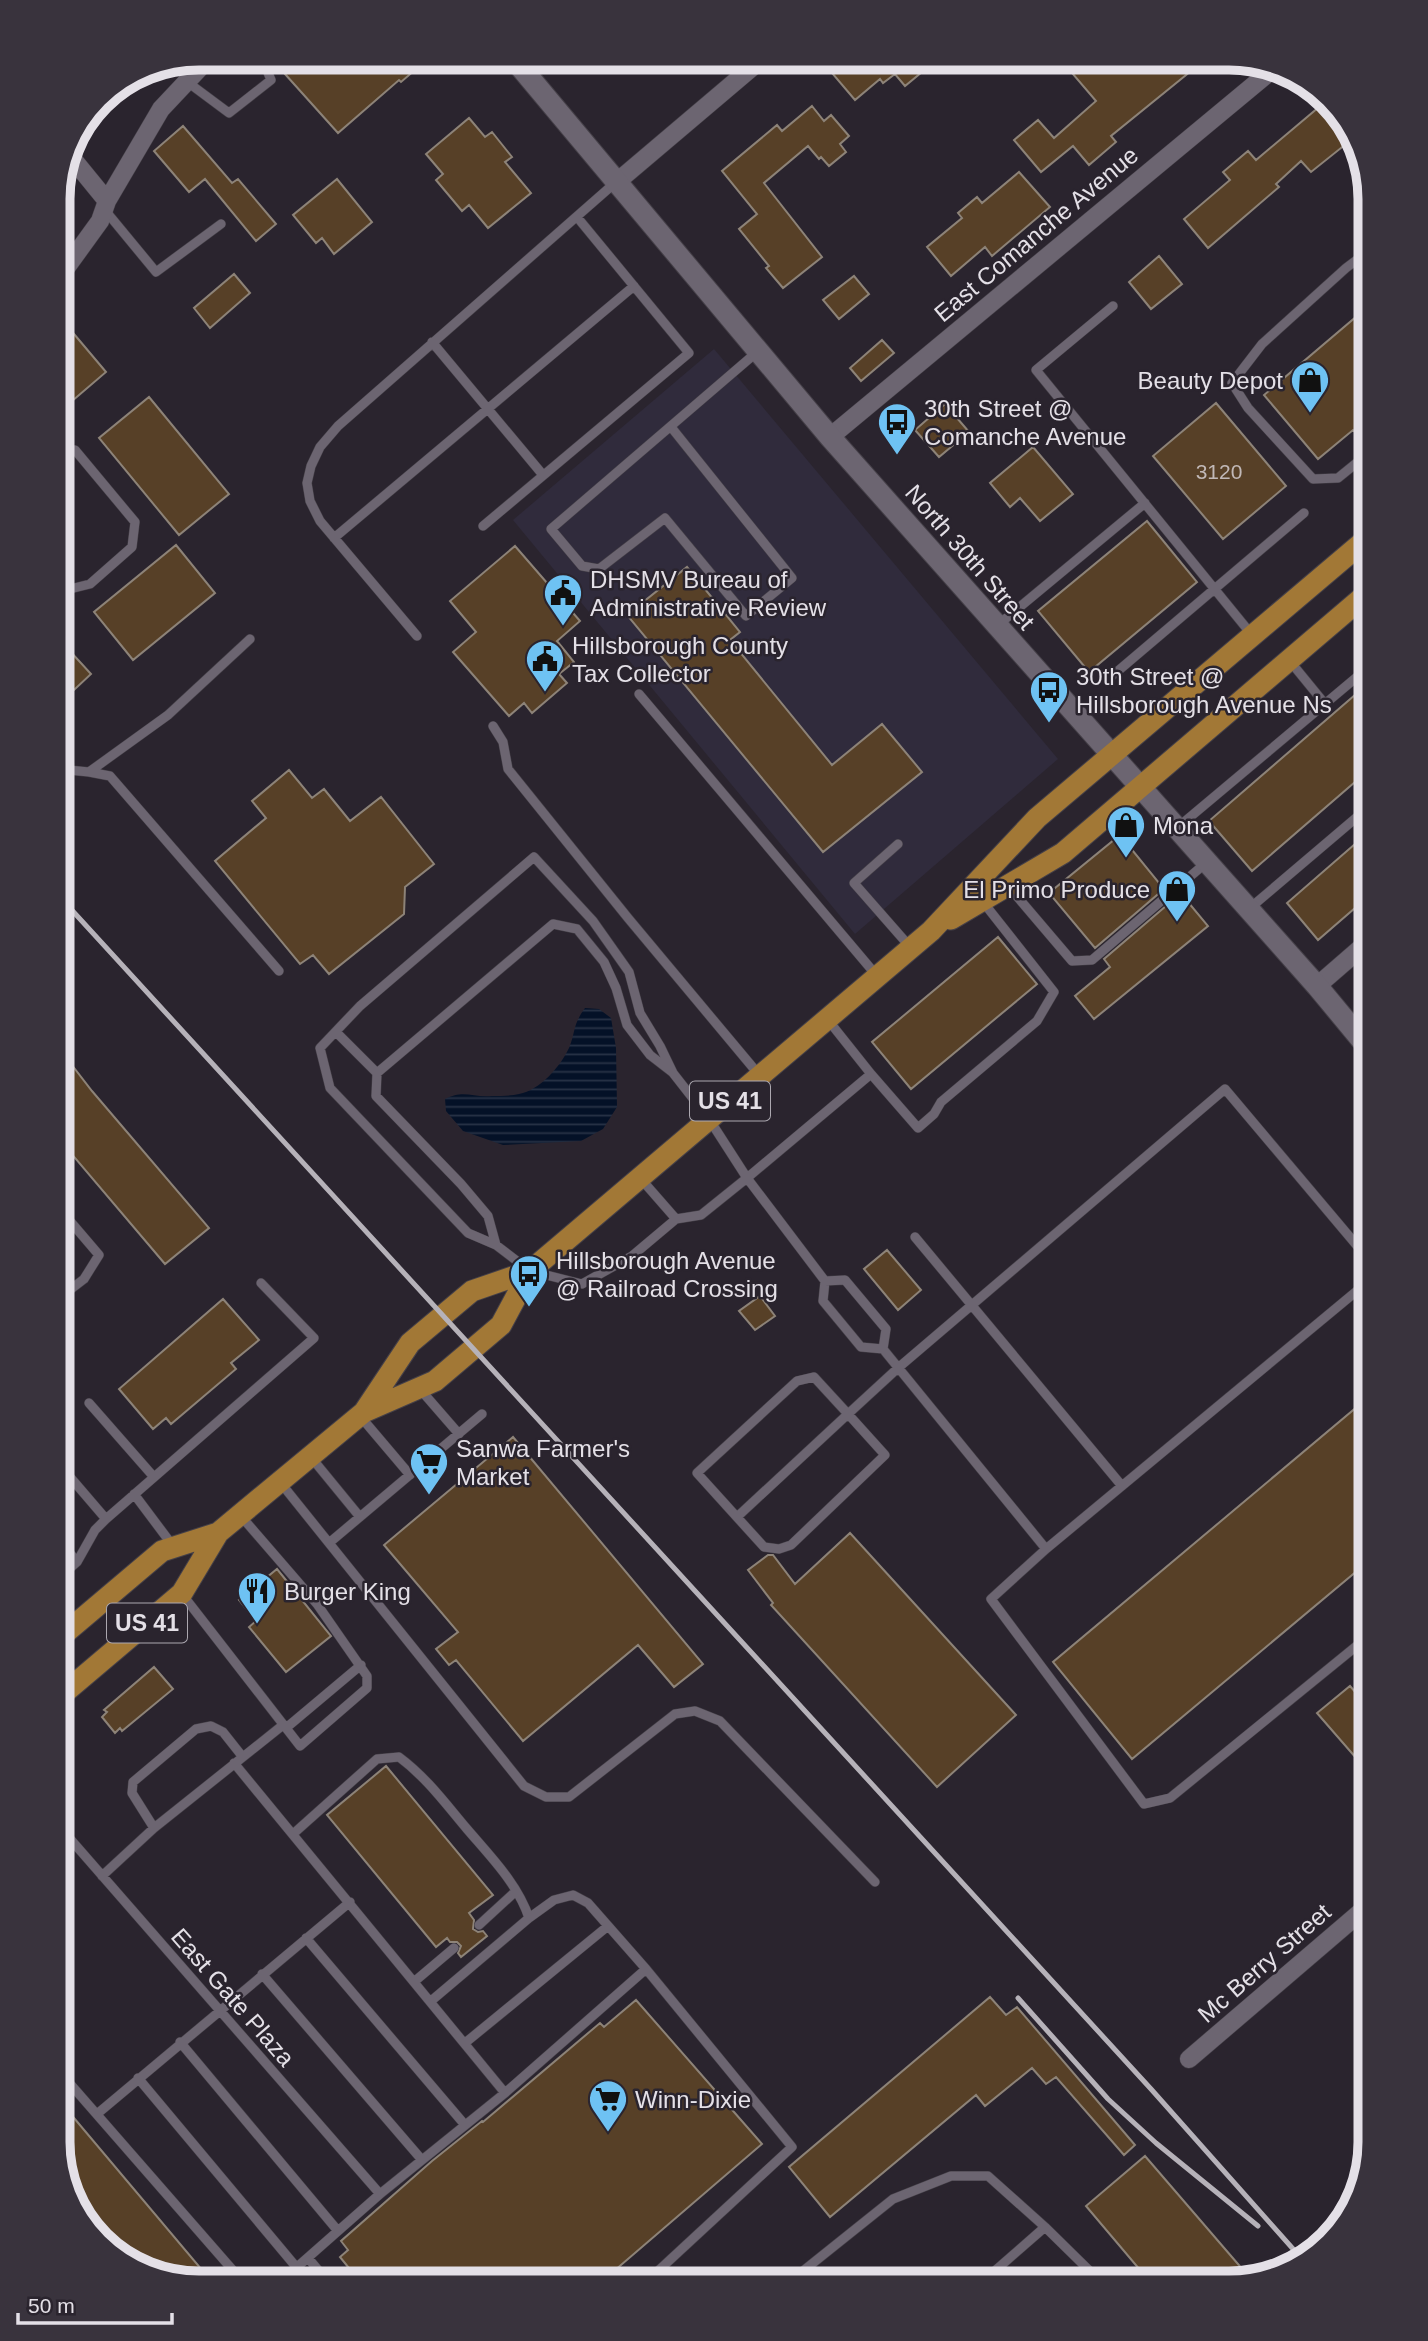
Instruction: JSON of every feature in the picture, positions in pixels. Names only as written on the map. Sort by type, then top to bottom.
[{"type":"main road","name":"US 41","points":[[70,1688],[181,1593],[218,1533],[362,1414],[436,1381],[501,1325],[530,1272],[931,931],[1037,818],[1358,546]]},
{"type":"main road","name":"US 41","points":[[931,931],[1063,853],[1289,660],[1358,606]]},
{"type":"main road","name":"US 41","points":[[362,1414],[411,1343],[472,1291],[530,1272]]},
{"type":"main road","name":"US 41","points":[[70,1629],[162,1551],[218,1533]]},
{"type":"street","points":[[70,262],[100,221],[106,205],[161,108],[197,70]]},
{"type":"street","name":"North 30th Street","points":[[523,70],[830,437],[1358,1036]]},
{"type":"street","points":[[618,181],[749,70]]},
{"type":"street","name":"East Comanche Avenue","points":[[830,437],[1265,75]]},
{"type":"street","points":[[75,163],[106,205]]},
{"type":"street","points":[[1317,986],[1358,950]]},
{"type":"street","name":"Mc Berry Street","points":[[1189,2059],[1358,1914]]},
{"type":"lane","points":[[186,81],[229,113],[271,80],[268,70]]},
{"type":"lane","points":[[417,636],[320,521],[310,501],[307,483],[314,457],[338,426],[618,181]]},
{"type":"lane","points":[[106,205],[156,272],[221,224]]},
{"type":"lane","points":[[483,526],[689,353],[577,217]]},
{"type":"lane","points":[[1358,259],[1262,344],[1232,383],[1248,408],[1313,479],[1338,478],[1358,462]]},
{"type":"lane","points":[[334,538],[634,286]]},
{"type":"lane","points":[[1113,306],[1036,370],[1252,635]]},
{"type":"lane","points":[[432,342],[543,475]]},
{"type":"lane","points":[[671,428],[792,578],[746,616],[665,518],[599,569],[582,566],[551,529],[758,350]]},
{"type":"lane","points":[[70,451],[75,450],[135,523],[132,547],[90,584],[70,589]]},
{"type":"lane","points":[[997,626],[1144,503]]},
{"type":"lane","points":[[1112,676],[1304,513]]},
{"type":"lane","points":[[89,772],[168,715],[250,639]]},
{"type":"lane","points":[[1289,660],[1325,704]]},
{"type":"lane","points":[[1177,828],[1358,676]]},
{"type":"lane","points":[[639,694],[877,976]]},
{"type":"lane","points":[[493,726],[503,742],[508,769],[760,1076]]},
{"type":"lane","points":[[70,770],[110,776],[279,971]]},
{"type":"lane","points":[[1249,909],[1358,816]]},
{"type":"lane","points":[[898,844],[853,883],[911,948]]},
{"type":"lane","points":[[871,1074],[747,1178],[701,1215],[676,1219],[632,1255],[582,1283],[530,1272],[496,1245],[468,1233],[330,1088],[320,1048],[360,1006],[534,857],[593,921],[629,972],[640,1013],[660,1045],[673,1073],[709,1119],[747,1178],[825,1282],[823,1301],[861,1348],[883,1349]]},
{"type":"lane","points":[[1007,886],[1072,961],[1091,960],[1207,862]]},
{"type":"lane","points":[[827,1019],[918,1128],[934,1114],[940,1102],[1037,1020],[1054,992],[981,901]]},
{"type":"lane","points":[[496,1245],[488,1216],[376,1096],[377,1073],[553,924],[576,929],[604,962],[616,988],[627,1025],[650,1055],[673,1073]]},
{"type":"lane","points":[[335,1032],[377,1073]]},
{"type":"lane","points":[[737,1517],[898,1368],[1225,1090],[1358,1247]]},
{"type":"lane","points":[[640,1178],[676,1219]]},
{"type":"lane","points":[[70,1221],[99,1255],[83,1279],[70,1289]]},
{"type":"lane","points":[[915,1237],[1122,1486]]},
{"type":"lane","points":[[825,1282],[845,1280],[886,1329],[883,1349],[1046,1549]]},
{"type":"lane","points":[[70,1567],[77,1562],[95,1530],[106,1519],[314,1338],[261,1283]]},
{"type":"lane","points":[[1358,1290],[1046,1549],[991,1599],[1144,1804],[1170,1798],[1358,1645]]},
{"type":"lane","points":[[814,1377],[849,1414],[885,1455],[791,1545],[779,1549],[764,1547],[697,1473],[797,1381],[814,1377]]},
{"type":"lane","points":[[419,1388],[459,1434]]},
{"type":"lane","points":[[89,1403],[153,1476]]},
{"type":"lane","points":[[362,1414],[410,1475]]},
{"type":"lane","points":[[329,1543],[482,1414]]},
{"type":"lane","points":[[310,1456],[360,1517]]},
{"type":"lane","points":[[70,1477],[106,1519]]},
{"type":"lane","points":[[279,1482],[524,1786],[546,1797],[569,1797],[675,1714],[695,1711],[720,1721],[875,1882]]},
{"type":"lane","points":[[134,1494],[174,1547]]},
{"type":"lane","points":[[181,1593],[300,1746],[367,1688],[367,1676],[317,1604],[240,1515]]},
{"type":"lane","points":[[70,1553],[77,1562]]},
{"type":"lane","points":[[102,1876],[154,1828],[242,1756],[285,1726],[360,1665]]},
{"type":"lane","points":[[154,1828],[132,1793],[133,1782],[196,1729],[211,1726],[223,1732],[242,1756]]},
{"type":"lane","points":[[293,1834],[377,1759],[399,1757],[418,1772],[516,1891],[529,1918]]},
{"type":"lane","points":[[234,1763],[505,2093]]},
{"type":"lane","name":"East Gate Plaza","points":[[70,1839],[380,2194]]},
{"type":"lane","points":[[479,1925],[516,1891]]},
{"type":"lane","points":[[431,2001],[529,1918],[554,1900],[573,1895],[588,1903],[646,1969],[792,2147],[658,2271]]},
{"type":"lane","points":[[97,2114],[350,1902]]},
{"type":"lane","points":[[465,2043],[608,1926]]},
{"type":"lane","points":[[306,1938],[465,2125]]},
{"type":"lane","points":[[415,1981],[454,1948]]},
{"type":"lane","points":[[292,2271],[380,2194],[505,2093],[646,1969]]},
{"type":"lane","points":[[262,1974],[422,2160]]},
{"type":"lane","points":[[180,2042],[338,2231]]},
{"type":"lane","points":[[138,2078],[297,2267]]},
{"type":"lane","points":[[70,2084],[234,2271]]},
{"type":"lane","points":[[803,2271],[894,2199],[951,2176],[988,2176],[1090,2271]]},
{"type":"lane","points":[[995,2271],[1045,2227]]},
{"type":"lane","points":[[308,2258],[319,2271]]},
{"type":"shaded area","points":[[714,349],[1058,759],[855,934],[513,520]]},
{"type":"water","points":[[585,1008],[599,1009],[611,1018],[616,1048],[617,1107],[603,1129],[581,1141],[503,1145],[463,1131],[446,1111],[445,1099],[463,1094],[513,1095],[534,1088],[555,1070],[565,1055],[578,1019]]},
{"type":"building","points":[[290,70],[415,70],[401,82],[399,80],[338,133],[285,74]]},
{"type":"building","points":[[829,70],[924,70],[905,86],[895,74],[883,83],[880,79],[855,100]]},
{"type":"building","points":[[1069,70],[1192,70],[1111,136],[1116,142],[1089,165],[1073,146],[1041,172],[1014,140],[1038,120],[1054,138],[1096,101]]},
{"type":"building","points":[[812,106],[824,121],[831,115],[849,136],[840,144],[846,152],[829,166],[808,146],[764,183],[822,257],[783,288],[739,229],[757,214],[722,171],[777,125],[782,131]]},
{"type":"building","points":[[1319,107],[1346,144],[1311,172],[1301,161],[1276,184],[1279,187],[1208,248],[1184,219],[1230,180],[1223,172],[1248,151],[1256,160]]},
{"type":"building","points":[[469,118],[485,137],[492,132],[512,157],[505,162],[531,193],[488,228],[469,205],[462,211],[436,180],[443,174],[426,154]]},
{"type":"building","points":[[183,126],[232,183],[238,179],[276,224],[256,241],[205,179],[189,192],[154,151]]},
{"type":"building","points":[[1019,172],[1050,207],[992,256],[985,247],[951,276],[927,247],[962,218],[958,213],[977,197],[982,203]]},
{"type":"building","points":[[337,179],[372,222],[334,254],[322,238],[316,243],[293,215]]},
{"type":"building","points":[[1159,256],[1182,284],[1151,309],[1129,282]]},
{"type":"building","points":[[234,274],[250,293],[210,328],[194,308]]},
{"type":"building","points":[[854,276],[869,294],[839,319],[823,300]]},
{"type":"building","points":[[1358,315],[1358,435],[1353,430],[1318,459],[1264,395]]},
{"type":"building","points":[[70,329],[106,372],[70,403]]},
{"type":"building","points":[[882,340],[894,353],[861,381],[850,368]]},
{"type":"building","points":[[149,397],[229,494],[179,535],[99,438]]},
{"type":"building","points":[[1216,403],[1286,486],[1223,539],[1153,456]]},
{"type":"building","points":[[945,404],[969,432],[939,457],[915,430]]},
{"type":"building","points":[[1033,447],[1073,494],[1040,521],[1020,498],[1010,507],[990,483]]},
{"type":"building","points":[[1147,521],[1197,582],[1089,672],[1038,611]]},
{"type":"building","points":[[176,545],[215,593],[133,660],[94,612]]},
{"type":"building","points":[[515,546],[580,621],[557,641],[574,662],[559,674],[567,683],[532,713],[524,703],[509,716],[453,652],[476,632],[450,601]]},
{"type":"building","points":[[687,567],[740,632],[730,640],[832,765],[882,724],[922,772],[823,852],[627,615]]},
{"type":"building","points":[[70,651],[91,674],[70,694]]},
{"type":"building","points":[[1358,692],[1358,779],[1252,871],[1209,821]]},
{"type":"building","points":[[289,770],[312,798],[324,789],[350,821],[381,797],[434,864],[405,887],[404,914],[329,974],[313,955],[300,964],[215,861],[266,818],[252,801]]},
{"type":"building","points":[[1120,835],[1164,889],[1095,948],[1049,893]]},
{"type":"building","points":[[1358,841],[1358,905],[1318,940],[1287,903]]},
{"type":"building","points":[[1173,900],[1180,909],[1188,902],[1208,926],[1094,1019],[1075,996],[1110,967],[1104,959]]},
{"type":"building","points":[[998,937],[1037,984],[911,1089],[872,1042]]},
{"type":"building","points":[[70,1063],[209,1228],[165,1264],[70,1152]]},
{"type":"building","points":[[887,1250],[921,1290],[898,1310],[864,1269]]},
{"type":"building","points":[[760,1296],[775,1316],[755,1330],[739,1311]]},
{"type":"building","points":[[223,1299],[259,1340],[231,1363],[236,1369],[171,1424],[166,1418],[153,1429],[119,1389]]},
{"type":"building","points":[[1358,1406],[1358,1570],[1132,1759],[1053,1662]]},
{"type":"building","points":[[513,1437],[703,1664],[674,1687],[638,1645],[523,1741],[456,1660],[449,1665],[436,1649],[458,1632],[384,1545]]},
{"type":"building","points":[[850,1533],[1016,1715],[937,1787],[771,1605],[773,1603],[748,1570],[768,1555],[773,1555],[795,1584]]},
{"type":"building","points":[[277,1569],[331,1636],[286,1672],[249,1627],[256,1621],[239,1600]]},
{"type":"building","points":[[154,1667],[173,1689],[122,1731],[120,1728],[115,1733],[102,1717],[107,1712],[104,1710]]},
{"type":"building","points":[[1350,1686],[1358,1695],[1358,1760],[1317,1713]]},
{"type":"building","points":[[386,1766],[493,1895],[469,1913],[474,1920],[473,1929],[483,1931],[487,1936],[461,1957],[458,1953],[461,1946],[447,1938],[436,1947],[327,1815]]},
{"type":"building","points":[[990,1997],[1006,2015],[1017,2007],[1135,2145],[1124,2155],[1056,2077],[1046,2084],[1032,2068],[985,2106],[976,2095],[830,2217],[789,2167]]},
{"type":"building","name":"Winn-Dixie","points":[[636,2000],[762,2144],[614,2271],[351,2271],[340,2257],[348,2250],[341,2241],[432,2161],[483,2122],[600,2023],[604,2027]]},
{"type":"building","points":[[70,2113],[203,2271],[174,2269],[142,2258],[114,2239],[102,2227],[83,2199],[72,2167]]},
{"type":"building","points":[[1145,2156],[1243,2270],[1141,2271],[1086,2206]]},
{"type":"railway","points":[[70,908],[1151,2089],[1296,2252]]},
{"type":"railway","points":[[1018,1998],[1108,2099],[1156,2143],[1258,2226]]},
{"type":"place","name":"Beauty Depot","points":[[1310,414]]},
{"type":"place","name":"30th Street @ Comanche Avenue","points":[[897,456]]},
{"type":"place","name":"DHSMV Bureau of Administrative Review","points":[[563,627]]},
{"type":"place","name":"Hillsborough County Tax Collector","points":[[545,693]]},
{"type":"place","name":"30th Street @ Hillsborough Avenue Ns","points":[[1049,724]]},
{"type":"place","name":"Mona","points":[[1126,859]]},
{"type":"place","name":"El Primo Produce","points":[[1177,923]]},
{"type":"place","name":"Hillsborough Avenue @ Railroad Crossing","points":[[529,1308]]},
{"type":"place","name":"Sanwa Farmer's Market","points":[[429,1496]]},
{"type":"place","name":"Burger King","points":[[257,1625]]},
{"type":"place","name":"Winn-Dixie","points":[[608,2133]]}]
